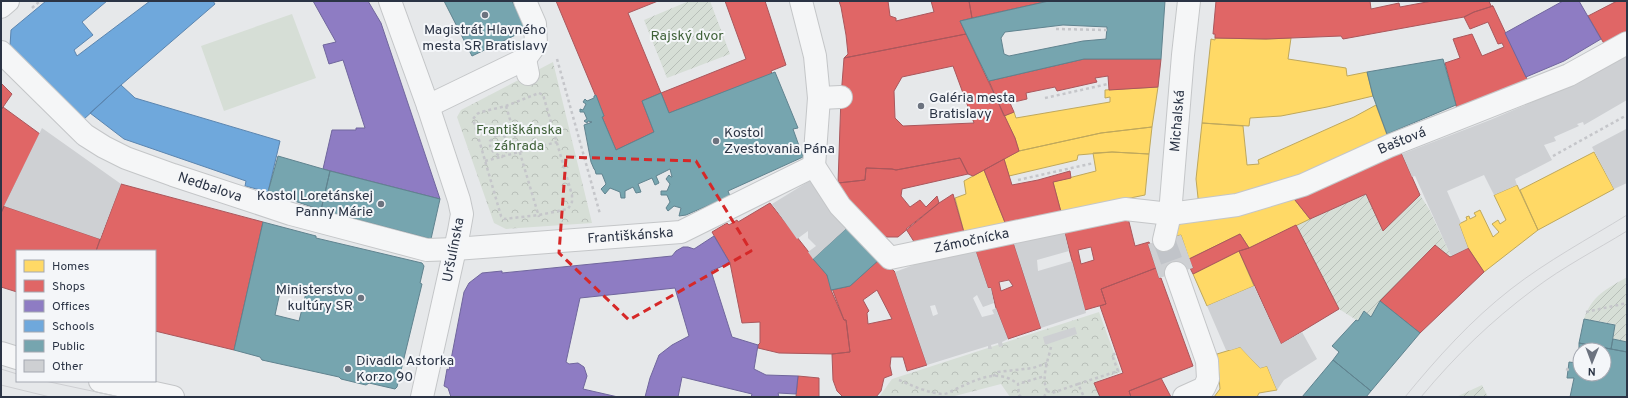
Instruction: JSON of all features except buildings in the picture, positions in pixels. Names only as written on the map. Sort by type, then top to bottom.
[{"type":"street","points":[[1,7],[8,1]]},
{"type":"street","name":"Uršulínska","points":[[390,1],[428,106],[461,207],[462,218],[422,397]]},
{"type":"street","points":[[428,106],[526,66],[536,44],[535,24],[525,1]]},
{"type":"street","points":[[801,1],[815,56],[819,98],[814,166]]},
{"type":"street","name":"Michalská","points":[[1164,240],[1170,214],[1189,1]]},
{"type":"street","name":"Baštová","points":[[1170,214],[1237,205],[1303,185],[1389,146],[1569,75],[1627,43]]},
{"type":"street","name":"Nedbalova","points":[[1,52],[85,135],[126,158],[173,176],[291,214],[427,250],[455,249]]},
{"type":"street","points":[[819,98],[841,97]]},
{"type":"street","name":"Zámočnícka","points":[[814,166],[840,206],[890,258],[1125,209],[1170,214]]},
{"type":"street","name":"Františkánska","points":[[455,249],[681,232],[814,166]]},
{"type":"street","points":[[1176,273],[1207,361],[1208,379],[1204,388],[1184,397]]},
{"type":"street","points":[[1,353],[16,358]]},
{"type":"street","points":[[105,382],[173,397]]},
{"type":"path","points":[[1056,29],[1106,30]]},
{"type":"path","points":[[557,58],[607,238]]},
{"type":"path","points":[[1045,98],[1108,84]]},
{"type":"path","points":[[541,93],[544,98],[557,142],[572,195],[572,202],[568,209],[538,215],[504,219],[501,216],[474,117],[481,112],[506,106],[541,93]]},
{"type":"path","points":[[506,106],[540,221]]},
{"type":"path","points":[[1553,156],[1627,116]]},
{"type":"path","points":[[502,157],[492,151],[490,141],[494,136],[501,135],[509,141]]},
{"type":"path","points":[[509,141],[516,138]]},
{"type":"path","points":[[502,157],[509,148],[509,141]]},
{"type":"path","points":[[485,161],[557,142]]},
{"type":"path","points":[[1018,180],[1094,163]]},
{"type":"path","points":[[1586,312],[1627,303]]},
{"type":"path","points":[[1044,397],[1047,391],[1045,386],[1045,376],[1051,347]]},
{"type":"path","points":[[1047,391],[1052,392],[1118,371],[1112,355],[1117,353]]},
{"type":"path","points":[[993,376],[998,372],[1033,368],[1047,363]]},
{"type":"path","points":[[899,380],[924,390],[945,394],[985,377],[1000,376],[1011,378],[1018,384],[1019,395],[1021,397]]},
{"type":"path","points":[[1018,384],[1045,376]]},
{"type":"path","points":[[1078,384],[1084,397]]},
{"type":"highlighted area","points":[[566,157],[696,161],[751,251],[629,320],[559,253]]},
{"type":"green space","name":"Rajský dvor","points":[[689,1],[710,1],[730,54],[667,78],[644,20]]},
{"type":"green space","points":[[292,14],[316,78],[224,111],[201,46]]},
{"type":"green space","name":"Františkánska záhrada","points":[[553,62],[592,223],[506,229],[494,223],[457,117],[461,110]]},
{"type":"green space","points":[[1366,194],[1383,231],[1420,195],[1429,209],[1451,256],[1450,257],[1435,246],[1380,301],[1371,317],[1364,311],[1358,321],[1339,309],[1296,225]]},
{"type":"green space","points":[[1627,277],[1627,342],[1613,339],[1615,324],[1584,319],[1591,304],[1596,298],[1607,289]]},
{"type":"green space","points":[[1099,312],[1121,372],[1095,382],[1100,397],[1010,397],[1001,384],[951,397],[879,397],[892,379]]},
{"type":"green space","points":[[1482,385],[1488,397],[1456,397]]},
{"type":"tunnel","points":[[1164,240],[1176,273]]},
{"type":"tram line","points":[[1405,397],[1455,340],[1496,301],[1539,269],[1627,215]]},
{"type":"tram line","points":[[1421,397],[1447,367],[1474,340],[1518,301],[1556,273],[1627,231]]},
{"type":"tram line","points":[[1,369],[16,374]]},
{"type":"tram line","points":[[50,382],[120,397]]},
{"type":"tram line","points":[[1,385],[50,397]]},
{"type":"place","name":"Magistrát Hlavného mesta SR Bratislavy","points":[[485,15]]},
{"type":"place","name":"Galéria mesta Bratislavy","points":[[921,106]]},
{"type":"place","name":"Kostol Zvestovania Pána","points":[[716,141]]},
{"type":"place","name":"Kostol Loretánskej Panny Márie","points":[[381,204]]},
{"type":"place","name":"Ministerstvo kultúry SR","points":[[361,298]]},
{"type":"place","name":"Divadlo Astorka Korzo ´90","points":[[348,369]]}]
